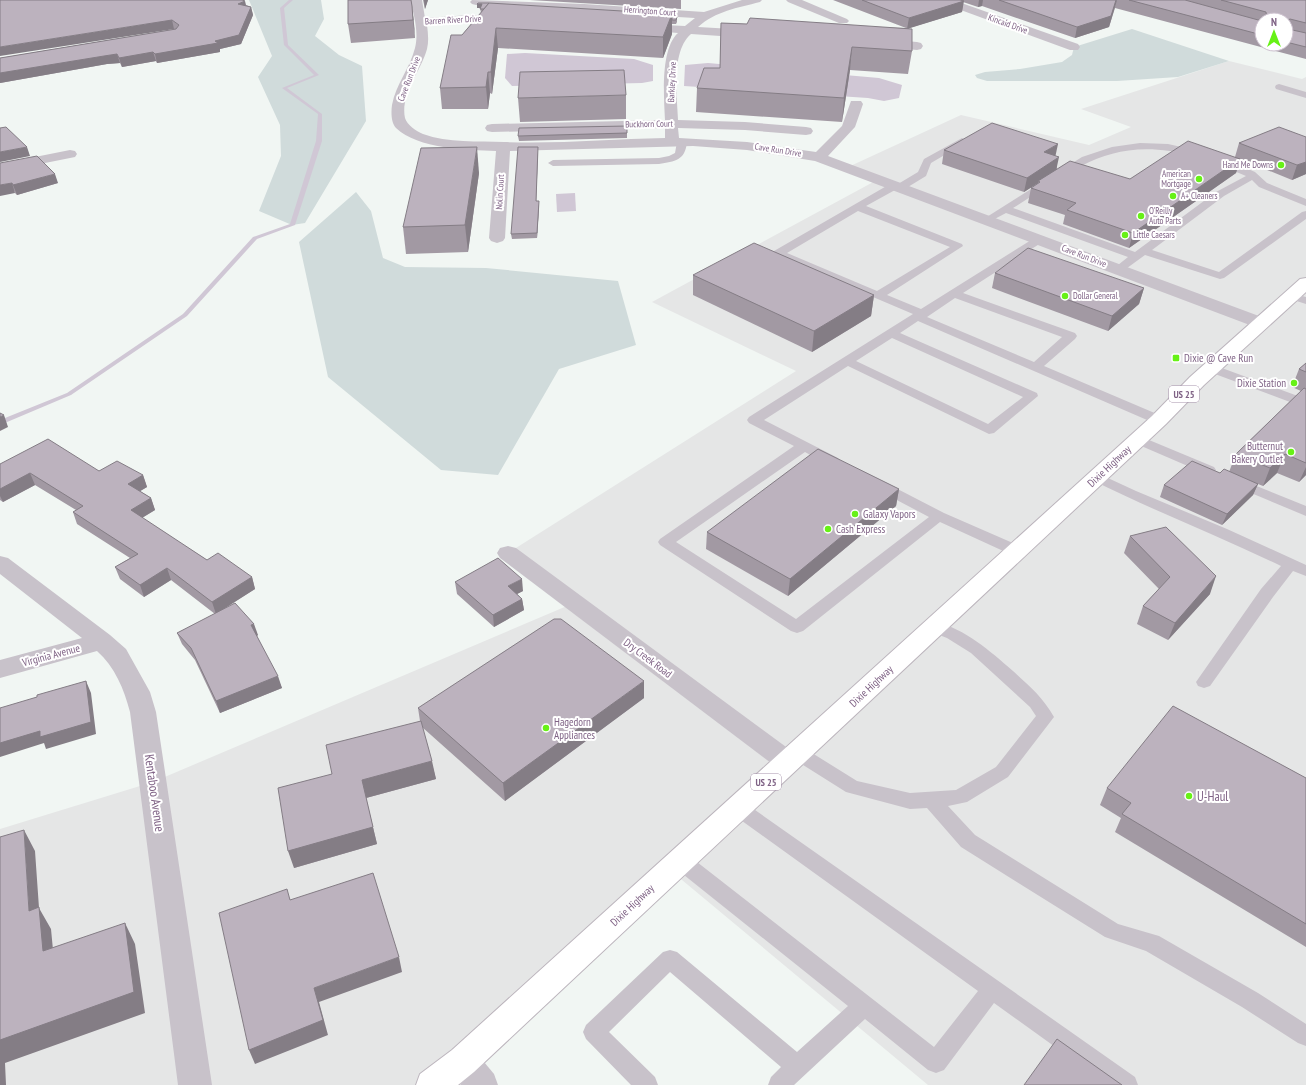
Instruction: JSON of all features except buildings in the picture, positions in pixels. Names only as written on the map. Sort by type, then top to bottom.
[{"type":"main road","name":"Dixie Highway","points":[[432,1085],[473,1073],[681,861],[1137,440],[1211,368],[1261,323],[1299,299],[1306,283]]},
{"type":"street","name":"Cave Run Drive","points":[[416,0],[422,40],[420,49],[402,93],[397,115],[401,126],[406,131],[419,137],[450,144],[503,146],[677,142],[737,144],[773,148],[819,157],[1261,323]]},
{"type":"street","name":"Barkley Drive","points":[[677,142],[672,124],[670,79],[672,60],[680,37],[704,15],[730,6],[756,0]]},
{"type":"street","points":[[792,0],[843,21]]},
{"type":"street","name":"Kincaid Drive","points":[[943,0],[1074,47]]},
{"type":"street","name":"Herrington Court","points":[[476,2],[704,15]]},
{"type":"street","name":"Barren River Drive","points":[[420,22],[471,18],[513,19]]},
{"type":"street","points":[[632,26],[759,35]]},
{"type":"street","points":[[870,42],[917,46]]},
{"type":"street","points":[[819,157],[848,127],[856,104]]},
{"type":"street","name":"Buckhorn Court","points":[[492,128],[672,124],[745,126],[806,132]]},
{"type":"street","name":"Nolin Court","points":[[497,238],[503,146]]},
{"type":"street","points":[[0,168],[70,154]]},
{"type":"street","name":"Dry Creek Road","points":[[508,553],[793,757]]},
{"type":"street","name":"Kentaboo Avenue","points":[[0,562],[102,641],[117,655],[137,692],[143,712],[195,1085]]},
{"type":"street","name":"Virginia Avenue","points":[[0,669],[102,641]]},
{"type":"lane","points":[[1279,87],[1306,95]]},
{"type":"lane","points":[[971,136],[927,161],[922,174],[858,206],[778,252],[878,295],[1036,368],[1158,420]]},
{"type":"lane","points":[[553,163],[659,161],[680,155],[682,149],[677,142]]},
{"type":"lane","points":[[987,220],[1085,159],[1099,152],[1124,146],[1150,145],[1170,147],[1190,152],[1243,170],[1263,185],[1306,203]]},
{"type":"lane","points":[[1119,269],[1220,194],[1253,176]]},
{"type":"lane","points":[[858,206],[958,246],[878,295]]},
{"type":"lane","points":[[1005,209],[1141,253],[1220,276],[1306,214]]},
{"type":"lane","points":[[844,467],[754,420],[921,316],[1040,239]]},
{"type":"lane","points":[[955,294],[1071,336],[1036,368]]},
{"type":"lane","points":[[847,361],[989,430],[1032,396],[892,334]]},
{"type":"lane","points":[[1211,368],[1306,404]]},
{"type":"lane","points":[[1137,440],[1306,511]]},
{"type":"lane","points":[[804,446],[665,542],[797,627],[939,516]]},
{"type":"lane","points":[[1097,477],[1306,571]]},
{"type":"lane","points":[[865,478],[939,516],[1017,551]]},
{"type":"lane","points":[[1204,682],[1268,593],[1291,564]]},
{"type":"lane","points":[[793,757],[852,786],[910,801],[960,797],[1002,772],[1045,717],[1036,702],[977,650],[953,634],[935,627]]},
{"type":"lane","points":[[931,800],[968,841],[1112,931],[1152,943],[1250,1000],[1306,1036]]},
{"type":"lane","points":[[738,808],[1127,1085]]},
{"type":"lane","points":[[681,861],[936,1062],[992,989]]},
{"type":"lane","points":[[647,1085],[594,1032],[670,959],[797,1066]]},
{"type":"lane","points":[[779,1085],[797,1066],[865,1005]]},
{"type":"shaded area","points":[[249,0],[321,0],[324,19],[315,36],[339,55],[362,66],[366,121],[305,223],[292,225],[259,211],[281,156],[280,125],[258,77],[272,56]]},
{"type":"shaded area","points":[[1132,29],[1229,61],[1178,77],[1117,81],[987,81],[977,78],[975,75],[985,72],[1020,69],[1062,62],[1072,55],[1074,47]]},
{"type":"shaded area","points":[[525,53],[634,59],[653,65],[653,81],[642,83],[512,86],[505,78],[507,54]]},
{"type":"shaded area","points":[[1229,61],[1302,79],[1306,77],[1306,1085],[928,1085],[670,870],[463,1061],[482,1085],[0,1085],[0,829],[153,782],[574,603],[508,553],[796,371],[652,302],[877,180],[846,168],[961,115],[1089,145],[1131,127],[1081,109]]},
{"type":"shaded area","points":[[708,63],[879,78],[902,85],[899,98],[884,101],[868,98],[684,86],[685,65]]},
{"type":"shaded area","points":[[356,192],[371,211],[383,258],[405,267],[486,268],[618,281],[636,345],[559,369],[498,475],[441,470],[328,377],[299,242]]},
{"type":"shaded area","points":[[575,193],[576,211],[557,212],[556,194]]},
{"type":"waterway","points":[[0,423],[69,394],[185,315],[255,238],[292,225],[319,141],[320,114],[284,88],[317,75],[286,45],[282,8],[291,0]]},
{"type":"place","name":"Hand Me Downs","points":[[1281,165]]},
{"type":"place","name":"American Mortgage","points":[[1199,179]]},
{"type":"place","name":"A+ Cleaners","points":[[1173,196]]},
{"type":"place","name":"O'Reilly Auto Parts","points":[[1141,216]]},
{"type":"place","name":"Little Caesars","points":[[1125,235]]},
{"type":"place","name":"Dollar General","points":[[1065,296]]},
{"type":"place","name":"Dixie @ Cave Run","points":[[1176,358]]},
{"type":"place","name":"Dixie Station","points":[[1294,383]]},
{"type":"place","name":"Butternut Bakery Outlet","points":[[1291,452]]},
{"type":"place","name":"Galaxy Vapors","points":[[855,514]]},
{"type":"place","name":"Cash Express","points":[[828,529]]},
{"type":"place","name":"Hagedorn Appliances","points":[[546,728]]},
{"type":"place","name":"U-Haul","points":[[1189,796]]}]
